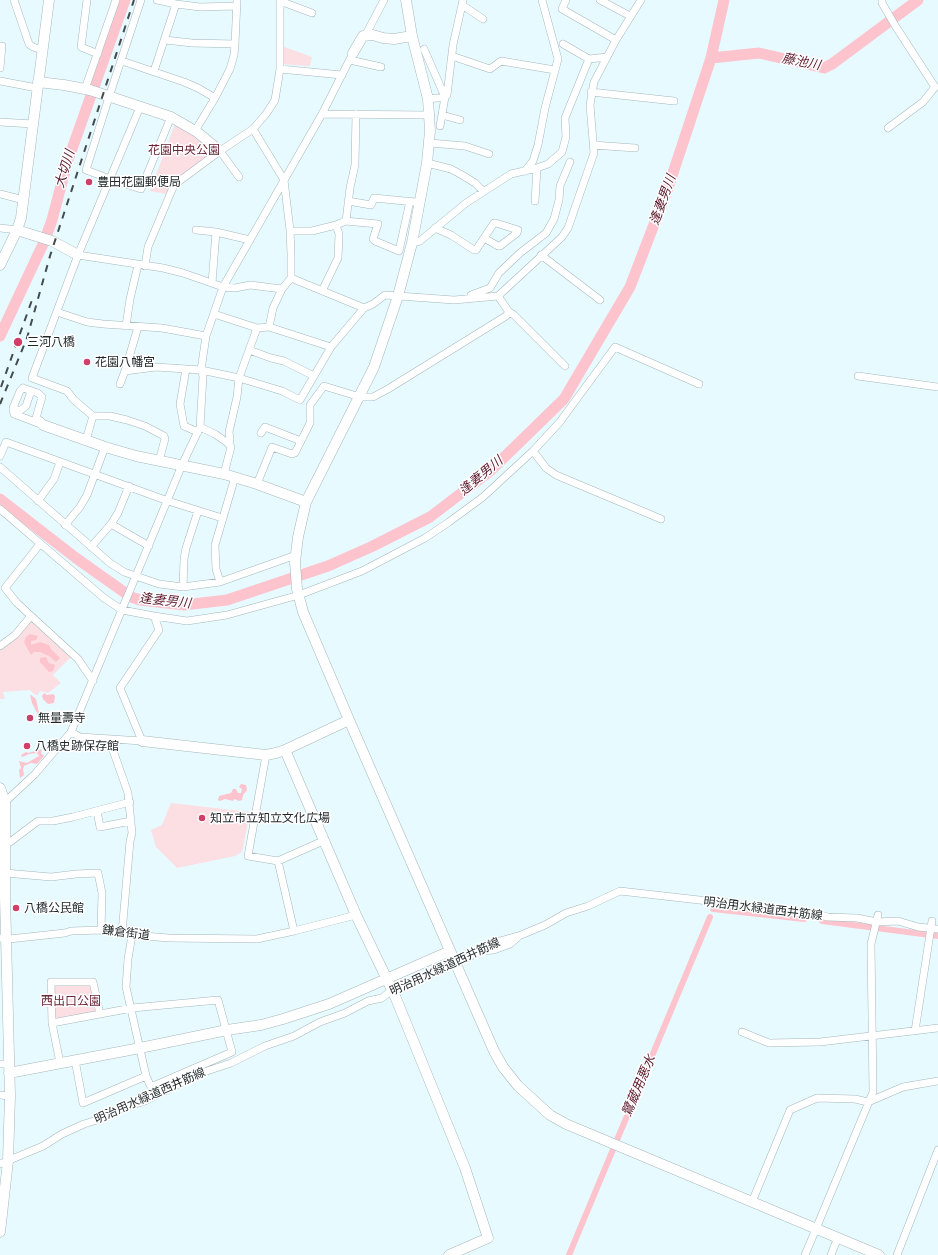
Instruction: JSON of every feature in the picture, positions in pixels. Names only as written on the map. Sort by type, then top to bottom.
[{"type":"street","points":[[14,0],[29,44],[42,50]]},
{"type":"street","points":[[0,265],[17,230],[21,218],[49,0]]},
{"type":"street","points":[[87,0],[81,47],[98,54]]},
{"type":"street","points":[[90,91],[98,54],[116,0]]},
{"type":"street","points":[[141,0],[86,170],[141,189],[171,118]]},
{"type":"street","points":[[157,0],[200,7],[237,3],[234,55],[230,69],[195,131]]},
{"type":"street","points":[[0,1232],[4,1166],[6,1067],[3,938],[6,873],[3,843],[2,795],[35,774],[72,732],[182,465],[199,429],[203,376],[201,370],[206,336],[223,287],[322,114],[351,56],[363,36],[365,36],[384,0]]},
{"type":"street","points":[[290,231],[312,231],[336,225],[345,221],[375,223],[378,224],[373,239],[374,241],[399,251],[427,163],[430,143],[430,115],[428,99],[412,36],[406,0]]},
{"type":"street","points":[[525,171],[533,161],[544,108],[558,59],[542,0]]},
{"type":"street","points":[[566,0],[562,9],[616,40]]},
{"type":"street","points":[[600,0],[630,16]]},
{"type":"street","points":[[300,400],[331,347],[364,308],[373,304],[385,295],[454,300],[498,296],[562,237],[568,228],[594,153],[590,105],[591,92],[594,82],[616,40],[641,0]]},
{"type":"street","points":[[882,0],[882,3],[896,27],[936,87],[923,102],[888,128]]},
{"type":"street","points":[[126,326],[130,299],[141,265],[174,185],[253,129],[266,114],[275,100],[280,69],[280,1],[312,13]]},
{"type":"street","points":[[428,99],[444,97],[447,95],[452,56],[462,2],[483,19]]},
{"type":"street","points":[[154,71],[176,4]]},
{"type":"street","points":[[365,36],[374,35],[394,39],[412,36]]},
{"type":"street","points":[[165,40],[192,43],[235,44]]},
{"type":"street","points":[[563,44],[589,59],[607,57]]},
{"type":"street","points":[[0,46],[2,46],[0,68]]},
{"type":"street","points":[[424,49],[444,97],[440,126]]},
{"type":"street","points":[[351,56],[380,67]]},
{"type":"street","points":[[452,56],[490,69],[501,61],[555,70]]},
{"type":"street","points":[[412,243],[420,241],[483,191],[511,174],[548,164],[562,152],[566,137],[566,113],[589,59]]},
{"type":"street","points":[[122,61],[184,82],[215,98]]},
{"type":"street","points":[[280,69],[342,75]]},
{"type":"street","points":[[0,81],[38,85],[64,85],[90,91],[171,118],[195,131],[220,151],[239,177]]},
{"type":"street","points":[[591,92],[674,101]]},
{"type":"street","points":[[140,107],[78,255],[32,378],[67,391],[74,400],[93,416],[110,416],[127,420],[145,426],[164,436],[165,439],[159,461]]},
{"type":"street","points":[[322,114],[430,115]]},
{"type":"street","points":[[345,221],[355,165],[356,114]]},
{"type":"street","points":[[442,115],[460,120]]},
{"type":"street","points":[[0,122],[33,124]]},
{"type":"street","points":[[253,129],[284,180],[290,231],[291,278],[282,289],[273,308],[269,327]]},
{"type":"street","points":[[430,143],[465,146],[489,154]]},
{"type":"street","points":[[593,145],[635,148]]},
{"type":"street","points":[[461,299],[490,288],[499,273],[520,253],[546,233],[554,219],[559,200],[560,186],[570,162]]},
{"type":"street","points":[[427,163],[451,169],[475,183],[483,191]]},
{"type":"street","points":[[534,202],[537,168]]},
{"type":"street","points":[[0,194],[6,194],[24,200]]},
{"type":"street","points":[[348,201],[371,206],[374,198],[415,202]]},
{"type":"street","points":[[415,202],[412,243],[398,296],[374,366],[360,397],[306,502],[298,537],[296,558],[298,592],[309,628],[455,963],[494,1051],[503,1067],[518,1086],[550,1115],[566,1124],[614,1145],[879,1255]]},
{"type":"street","points":[[322,291],[338,258],[339,234],[336,225]]},
{"type":"street","points":[[0,228],[17,230],[52,241],[78,255],[163,268],[223,287],[235,288],[250,285],[282,289]]},
{"type":"street","points":[[435,228],[451,235],[474,250],[476,250],[484,238]]},
{"type":"street","points":[[196,230],[216,232],[250,240]]},
{"type":"street","points":[[212,283],[216,232]]},
{"type":"street","points":[[542,256],[600,300]]},
{"type":"street","points":[[291,278],[364,308]]},
{"type":"street","points":[[498,296],[509,312],[514,315],[565,366]]},
{"type":"street","points":[[57,312],[87,322],[162,328],[206,336]]},
{"type":"street","points":[[257,484],[272,447],[293,454],[310,423],[310,405],[324,386],[360,397],[373,397],[506,316],[509,312]]},
{"type":"street","points":[[214,314],[257,328],[269,327],[331,347]]},
{"type":"street","points":[[120,384],[138,327]]},
{"type":"street","points":[[224,474],[231,447],[229,444],[229,432],[237,397],[239,378],[257,328]]},
{"type":"street","points":[[0,509],[104,598],[123,608],[154,616],[187,621],[216,617],[362,571],[424,538],[450,522],[483,497],[533,451],[559,423],[615,347],[699,384]]},
{"type":"street","points":[[248,350],[284,361],[314,376]]},
{"type":"street","points":[[125,371],[156,367],[201,370],[239,378],[282,391],[310,405]]},
{"type":"street","points":[[186,369],[180,404],[184,426],[215,434],[229,444]]},
{"type":"street","points":[[858,376],[938,387]]},
{"type":"street","points":[[36,421],[42,397],[38,393],[24,388],[20,391],[13,408],[14,414],[105,447],[159,461],[224,474],[257,484],[306,502]]},
{"type":"street","points":[[13,410],[22,410],[26,406],[31,391]]},
{"type":"street","points":[[86,440],[93,416]]},
{"type":"street","points":[[261,433],[265,427],[301,441]]},
{"type":"street","points":[[0,456],[6,442],[168,502],[222,518]]},
{"type":"street","points":[[65,525],[80,506],[86,495],[105,447]]},
{"type":"street","points":[[533,451],[546,468],[556,475],[662,519]]},
{"type":"street","points":[[38,501],[54,479],[60,462]]},
{"type":"street","points":[[0,467],[110,563],[124,572],[136,577],[159,584],[183,587],[220,582],[296,558]]},
{"type":"street","points":[[220,582],[216,570],[215,545],[235,478]]},
{"type":"street","points":[[91,547],[111,524],[118,513],[128,486]]},
{"type":"street","points":[[183,587],[186,548],[198,511]]},
{"type":"street","points":[[111,524],[149,546]]},
{"type":"street","points":[[40,544],[5,588],[17,603],[78,659],[93,681]]},
{"type":"street","points":[[0,646],[15,635],[31,616]]},
{"type":"street","points":[[142,741],[120,688],[159,630],[154,616]]},
{"type":"street","points":[[72,732],[80,737],[142,741],[266,755],[285,750],[349,720]]},
{"type":"street","points":[[109,739],[126,783],[130,802],[132,833],[122,933]]},
{"type":"street","points":[[285,750],[323,841],[392,990],[465,1168],[488,1238],[449,1255]]},
{"type":"street","points":[[266,755],[248,856],[278,861],[323,841]]},
{"type":"street","points":[[3,843],[10,842],[38,821],[53,821],[130,802]]},
{"type":"street","points":[[98,811],[100,827],[131,821]]},
{"type":"street","points":[[278,861],[294,931]]},
{"type":"street","points":[[6,873],[52,877],[98,873],[102,893],[101,930]]},
{"type":"street","name":"明治用水緑道西井筋線","points":[[4,1166],[43,1146],[62,1134],[84,1124],[97,1120],[120,1109],[145,1101],[201,1073],[231,1063],[264,1046],[297,1035],[320,1022],[345,1012],[368,1000],[382,998],[392,990],[469,957],[500,940],[522,935],[545,925],[566,913],[588,906],[620,891],[718,901],[748,907],[778,908],[792,912],[813,913],[828,917],[847,917],[877,923],[898,922],[938,929]]},
{"type":"street","name":"鎌倉街道","points":[[3,938],[9,939],[65,933],[71,931],[101,930],[132,935],[169,938],[252,939],[294,931],[356,915]]},
{"type":"street","points":[[915,1031],[932,921]]},
{"type":"street","points":[[805,1255],[873,1092],[871,944],[877,923]]},
{"type":"street","points":[[52,1023],[132,1008],[218,1000],[232,1052],[151,1087],[146,1076],[132,1008],[126,987],[132,935]]},
{"type":"street","points":[[6,1067],[60,1063],[227,1030],[261,1025],[307,1012],[450,951]]},
{"type":"street","points":[[60,1063],[52,1023],[51,982],[93,982],[100,1014]]},
{"type":"street","points":[[742,1032],[769,1043],[820,1042],[938,1028]]},
{"type":"street","points":[[75,1060],[83,1103],[146,1076]]},
{"type":"street","points":[[752,1202],[790,1110],[816,1098],[854,1099],[868,1102],[903,1087],[938,1081]]},
{"type":"street","points":[[897,1255],[938,1150]]},
{"type":"street","points":[[831,1255],[838,1237]]},
{"type":"green space","points":[[279,45],[312,57],[310,66],[280,64]]},
{"type":"green space","name":"花園中央公園","points":[[175,124],[195,136],[213,151],[175,181],[166,194],[150,191]]},
{"type":"green space","points":[[33,620],[72,656],[53,675],[61,683],[48,693],[40,691],[38,695],[34,694],[30,690],[3,692],[5,699],[0,699],[0,648],[29,621]]},
{"type":"green space","points":[[171,803],[250,812],[242,852],[235,856],[177,868],[156,847],[151,830],[162,825]]},
{"type":"green space","name":"西出口公園","points":[[56,985],[91,986],[95,1010],[94,1013],[56,1019],[54,1018],[54,987]]},
{"type":"shaded area","points":[[30,634],[38,636],[36,640],[31,641],[31,645],[40,642],[49,645],[60,658],[56,662],[49,656],[40,652],[34,652],[31,655],[24,642],[26,637]]},
{"type":"shaded area","points":[[46,657],[49,663],[55,665],[53,671],[49,672],[40,662],[40,658]]},
{"type":"shaded area","points":[[44,693],[47,695],[53,694],[55,696],[54,703],[48,704],[43,699],[42,696]]},
{"type":"shaded area","points":[[30,695],[36,699],[39,713],[46,719],[41,718],[38,715]]},
{"type":"shaded area","points":[[42,749],[41,753],[44,756],[37,764],[31,763],[24,766],[24,775],[20,778],[19,770],[21,768],[19,761],[27,763],[39,756],[37,753],[22,757],[21,755],[26,752],[28,753]]},
{"type":"shaded area","points":[[241,784],[246,785],[247,790],[243,795],[242,800],[218,800],[219,796],[231,793],[233,789],[236,789],[238,793],[241,793],[242,789],[239,787]]},
{"type":"waterway","name":"大切川","points":[[0,336],[44,242],[52,220],[67,163],[125,0]]},
{"type":"waterway","name":"逢妻男川","points":[[0,499],[76,558],[131,597],[140,600],[184,605],[227,600],[328,566],[373,546],[430,517],[489,472],[564,399],[630,287],[668,188],[711,58],[724,0]]},
{"type":"waterway","name":"藤池川","points":[[711,58],[759,53],[824,68],[832,64],[918,0]]},
{"type":"waterway","name":"鷺蔵用悪水","points":[[713,909],[804,919]]},
{"type":"waterway","name":"鷺蔵用悪水","points":[[569,1255],[710,917]]},
{"type":"waterway","name":"鷺蔵用悪水","points":[[822,921],[938,936]]},
{"type":"railway","points":[[0,404],[27,338],[50,256],[134,0]]},
{"type":"railway","points":[[1,387],[32,300]]},
{"type":"place","name":"豊田花園郵便局","points":[[89,182]]},
{"type":"place","name":"三河八橋","points":[[18,342]]},
{"type":"place","name":"花園八幡宮","points":[[87,362]]},
{"type":"place","name":"無量壽寺","points":[[30,718]]},
{"type":"place","name":"八橋史跡保存館","points":[[27,746]]},
{"type":"place","name":"知立市立知立文化広場","points":[[202,818]]},
{"type":"place","name":"八橋公民館","points":[[16,908]]}]
